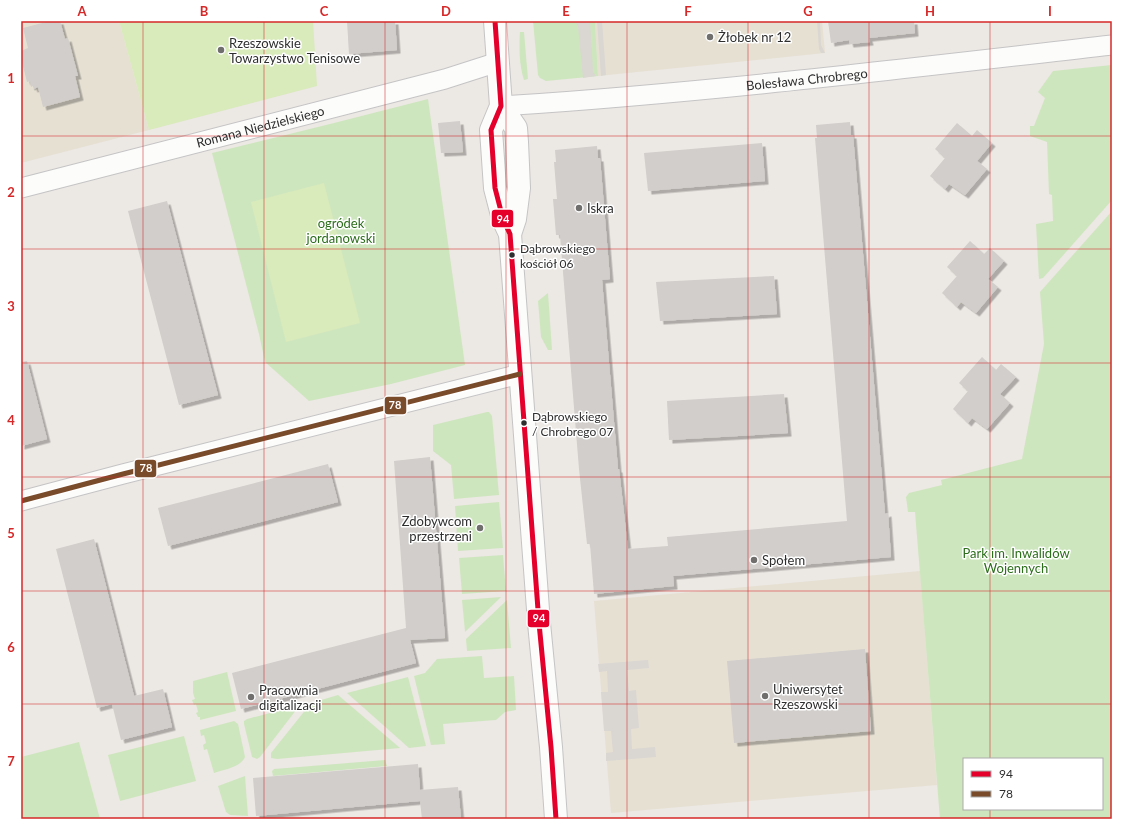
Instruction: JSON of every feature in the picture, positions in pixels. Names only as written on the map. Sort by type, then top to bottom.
[{"type":"main road","points":[[495,21],[501,106],[516,128],[519,188],[515,219],[510,234],[556,819]]},
{"type":"street","name":"Bolesława Chrobrego","points":[[501,106],[618,97],[786,81],[1112,45]]},
{"type":"street","name":"Romana Niedzielskiego","points":[[21,188],[445,79],[498,62]]},
{"type":"street","points":[[21,501],[520,374]]},
{"type":"shaded area","points":[[21,21],[119,21],[149,130],[21,163]]},
{"type":"shaded area","points":[[575,21],[590,21],[593,72],[596,76],[583,78],[578,26]]},
{"type":"shaded area","name":"Żłobek nr 12","points":[[595,21],[822,21],[825,53],[598,76]]},
{"type":"shaded area","points":[[597,21],[602,21],[606,75],[601,76]]},
{"type":"shaded area","points":[[817,21],[820,21],[821,45],[825,53],[821,53],[819,49]]},
{"type":"shaded area","name":"Uniwersytet Rzeszowski","points":[[920,571],[937,785],[611,813],[594,601]]},
{"type":"shaded area","points":[[648,660],[649,668],[627,670],[629,691],[636,690],[639,728],[631,729],[632,749],[655,747],[656,757],[606,761],[606,753],[613,752],[611,731],[604,731],[601,692],[608,692],[607,671],[599,672],[598,664]]},
{"type":"green space","name":"Rzeszowskie Towarzystwo Tenisowe","points":[[119,21],[313,21],[317,86],[149,130]]},
{"type":"green space","points":[[533,21],[595,21],[598,76],[546,81],[540,78],[538,75]]},
{"type":"green space","points":[[520,32],[524,32],[528,79],[524,80],[520,56]]},
{"type":"green space","points":[[1112,65],[1112,200],[1043,278],[1039,279],[1036,224],[1053,221],[1052,195],[1049,194],[1047,142],[1030,136],[1030,126],[1034,126],[1045,98],[1038,92],[1053,71]]},
{"type":"green space","name":"ogródek jordanowski","points":[[428,99],[465,365],[391,384],[309,401],[265,362],[212,153]]},
{"type":"green space","points":[[324,183],[360,323],[286,342],[251,202]]},
{"type":"green space","name":"Park im. Inwalidów Wojennych","points":[[1112,211],[1112,819],[940,819],[915,512],[908,512],[906,497],[909,493],[942,485],[941,480],[1022,459],[1044,344],[1040,292]]},
{"type":"green space","points":[[548,293],[552,350],[548,350],[541,337],[538,301]]},
{"type":"green space","points":[[489,412],[492,416],[499,495],[454,499],[451,465],[433,451],[433,425]]},
{"type":"green space","points":[[499,502],[503,548],[458,551],[455,506]]},
{"type":"green space","points":[[503,555],[506,591],[462,594],[459,558]]},
{"type":"green space","points":[[501,597],[465,632],[462,600]]},
{"type":"green space","points":[[507,600],[511,648],[467,651],[466,639]]},
{"type":"green space","points":[[482,656],[484,678],[514,676],[516,710],[505,712],[496,720],[443,724],[445,744],[431,745],[414,676],[425,673],[437,659]]},
{"type":"green space","points":[[227,672],[236,711],[200,720],[200,717],[198,717],[196,713],[198,712],[196,704],[194,705],[192,700],[195,699],[193,693],[193,681]]},
{"type":"green space","points":[[408,677],[426,746],[409,748],[347,693]]},
{"type":"green space","points":[[338,695],[400,748],[277,759],[271,758],[271,753],[311,703]]},
{"type":"green space","points":[[300,705],[260,757],[257,759],[252,757],[244,721]]},
{"type":"green space","points":[[234,721],[238,724],[245,757],[236,766],[214,773],[207,749],[204,750],[203,745],[206,743],[204,735],[201,736],[200,730]]},
{"type":"green space","points":[[184,736],[196,781],[120,801],[108,755]]},
{"type":"green space","points":[[79,742],[100,819],[21,819],[21,757]]},
{"type":"green space","points":[[385,760],[387,766],[273,776],[272,771],[274,769]]},
{"type":"green space","points":[[245,776],[248,816],[230,815],[226,812],[218,786]]},
{"type":"building","points":[[50,21],[60,21],[65,39],[68,38],[78,76],[75,76],[80,97],[43,107],[38,87],[34,89],[33,86],[31,87],[30,81],[27,82],[21,58],[21,51],[28,48],[23,28]]},
{"type":"building","points":[[347,21],[395,21],[397,50],[349,54]]},
{"type":"building","points":[[828,21],[914,21],[915,33],[869,38],[870,42],[850,44],[849,40],[831,43]]},
{"type":"building","points":[[460,121],[463,152],[441,153],[438,123]]},
{"type":"building","points":[[850,122],[851,135],[853,135],[885,514],[888,513],[891,557],[673,576],[674,586],[594,594],[590,544],[587,544],[579,469],[560,235],[556,235],[553,199],[557,199],[554,162],[556,162],[555,150],[597,146],[598,158],[600,158],[610,279],[602,280],[618,469],[628,549],[668,546],[667,537],[847,521],[815,138],[817,138],[816,125]]},
{"type":"building","points":[[957,123],[972,136],[977,130],[992,143],[977,161],[987,169],[965,195],[949,184],[945,189],[930,176],[945,158],[935,149]]},
{"type":"building","points":[[762,143],[765,181],[648,191],[644,153]]},
{"type":"building","points":[[167,201],[218,395],[179,405],[128,211]]},
{"type":"building","points":[[970,241],[984,254],[990,248],[1004,261],[988,279],[998,287],[976,313],[961,302],[957,307],[942,293],[957,276],[947,267]]},
{"type":"building","points":[[774,276],[777,314],[660,321],[656,282]]},
{"type":"building","points":[[982,357],[996,370],[1001,364],[1016,377],[1000,394],[1010,403],[987,429],[972,418],[968,423],[953,409],[968,391],[959,383]]},
{"type":"building","points":[[27,361],[47,439],[21,446],[21,362]]},
{"type":"building","points":[[784,394],[788,433],[669,440],[667,401]]},
{"type":"building","points":[[430,457],[445,638],[410,640],[416,663],[241,709],[232,673],[406,628],[394,461]]},
{"type":"building","points":[[328,464],[338,502],[168,546],[158,508]]},
{"type":"building","points":[[94,539],[134,696],[163,689],[172,727],[121,740],[112,704],[97,708],[56,549]]},
{"type":"building","points":[[865,649],[871,731],[734,743],[727,661]]},
{"type":"building","points":[[418,764],[420,790],[458,787],[461,819],[422,819],[420,801],[256,816],[253,778]]},
{"type":"transit line","name":"94","points":[[495,21],[501,106],[491,130],[495,188],[503,219],[510,234],[539,623],[551,747],[556,819]]},
{"type":"transit line","name":"78","points":[[21,501],[520,374]]},
{"type":"place","name":"Żłobek nr 12","points":[[710,37]]},
{"type":"place","name":"Rzeszowskie Towarzystwo Tenisowe","points":[[221,50]]},
{"type":"place","name":"Iskra","points":[[579,208]]},
{"type":"place","name":"Dąbrowskiego kościół 06","points":[[512,255]]},
{"type":"place","name":"Dąbrowskiego / Chrobrego 07","points":[[524,423]]},
{"type":"place","name":"Zdobywcom przestrzeni","points":[[480,528]]},
{"type":"place","name":"Społem","points":[[754,560]]},
{"type":"place","name":"Uniwersytet Rzeszowski","points":[[765,696]]},
{"type":"place","name":"Pracownia digitalizacji","points":[[251,697]]}]
